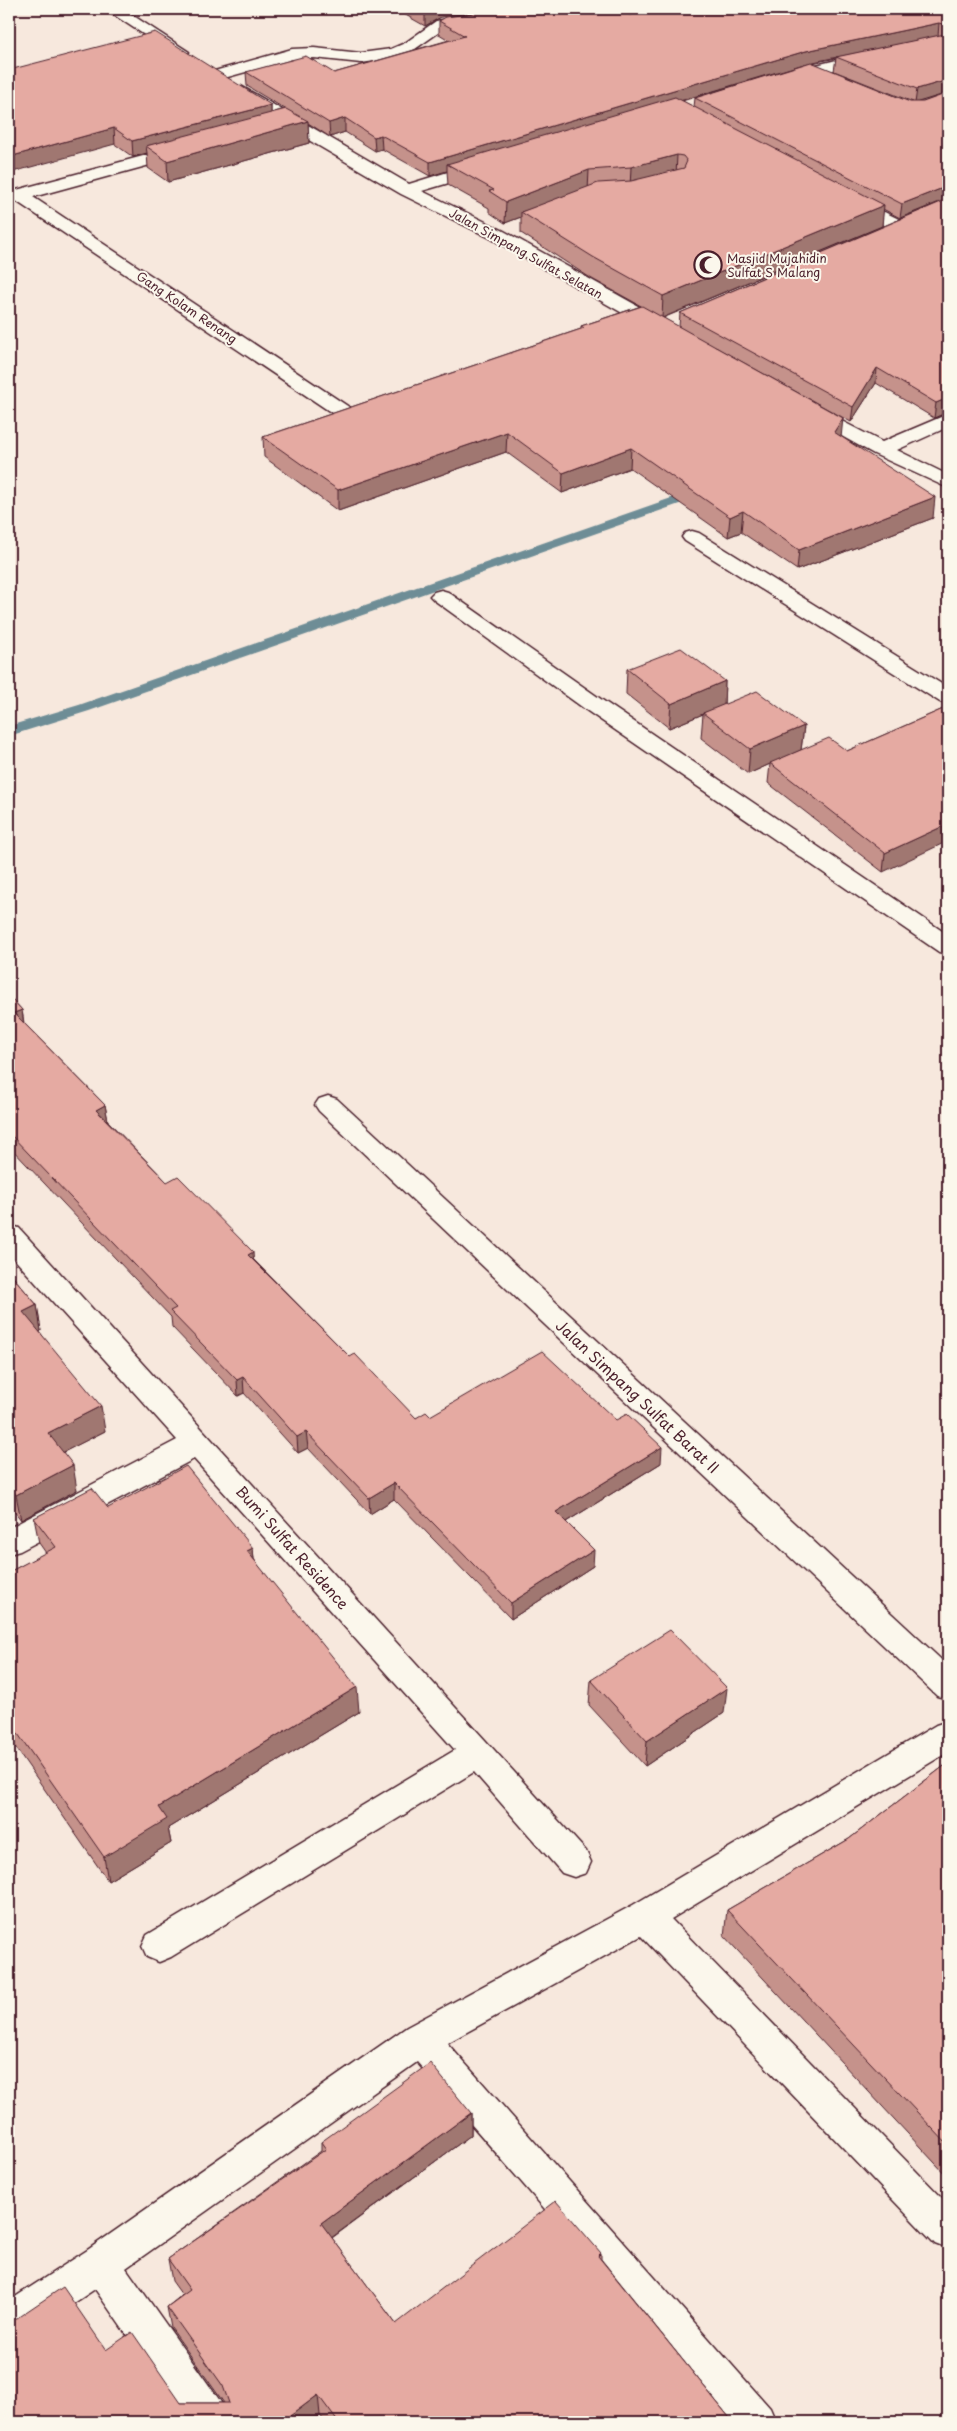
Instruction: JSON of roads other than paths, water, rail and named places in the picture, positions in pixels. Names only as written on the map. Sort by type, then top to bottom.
[{"type":"street","name":"Jalan Simpang Sulfat Selatan","points":[[113,9],[289,122],[408,190],[496,234],[660,327],[677,328]]},
{"type":"street","points":[[217,75],[292,54],[314,53],[361,58],[386,55],[410,46],[441,24],[546,9]]},
{"type":"street","points":[[774,80],[811,69],[889,53]]},
{"type":"street","points":[[811,69],[837,80]]},
{"type":"street","points":[[263,128],[289,122]]},
{"type":"street","name":"Gang Kolam Renang","points":[[14,196],[197,146]]},
{"type":"street","points":[[408,190],[502,161]]},
{"type":"street","points":[[838,194],[908,222],[882,233]]},
{"type":"street","name":"Gang Kolam Renang","points":[[14,196],[354,419]]},
{"type":"street","points":[[496,234],[514,228]]},
{"type":"street","points":[[797,404],[880,450],[948,482]]},
{"type":"street","points":[[880,450],[948,420]]},
{"type":"street","points":[[692,537],[948,697]]},
{"type":"street","points":[[441,596],[597,707],[948,946]]},
{"type":"street","name":"Jalan Simpang Sulfat Barat II","points":[[328,1105],[948,1686]]},
{"type":"street","name":"Bumi Sulfat Residence","points":[[9,1235],[478,1753],[574,1862]]},
{"type":"street","points":[[9,1542],[198,1443]]},
{"type":"street","points":[[9,2323],[100,2264],[420,2040],[645,1916],[948,1735]]},
{"type":"street","points":[[159,1946],[478,1753]]},
{"type":"street","points":[[645,1916],[948,2231]]},
{"type":"street","points":[[420,2040],[756,2422]]},
{"type":"street","points":[[100,2264],[211,2422]]},
{"type":"waterway","points":[[9,731],[84,708],[700,492]]},
{"type":"place","name":"Masjid Mujahidin Sulfat S Malang","points":[[708,265]]}]
